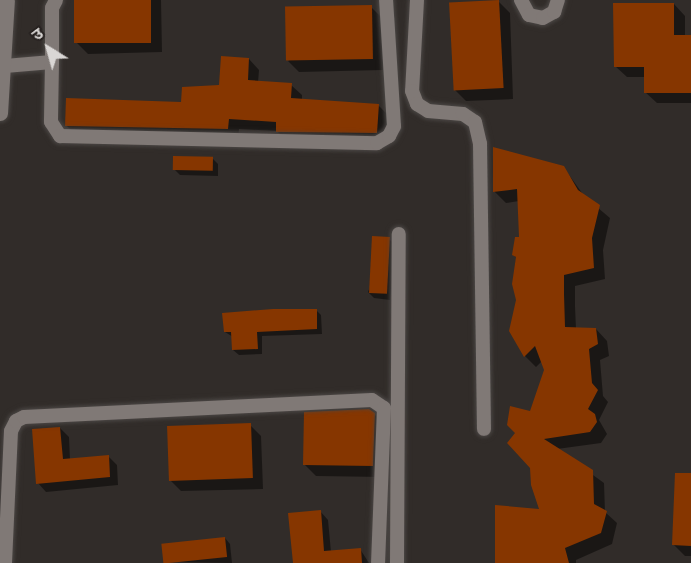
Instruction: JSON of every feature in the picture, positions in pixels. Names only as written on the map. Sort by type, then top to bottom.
[{"type":"street","points":[[0,113],[5,66],[7,0]]},
{"type":"street","points":[[56,0],[52,8],[51,122],[60,136],[376,143],[389,136],[394,126],[386,0]]},
{"type":"street","points":[[417,0],[412,91],[417,104],[428,111],[463,114],[476,122],[480,144],[484,429]]},
{"type":"street","points":[[521,0],[529,15],[543,18],[554,12],[558,0]]},
{"type":"street","points":[[5,66],[52,62]]},
{"type":"street","points":[[397,563],[399,234]]},
{"type":"street","points":[[6,563],[11,431],[16,421],[24,417],[372,400],[384,408],[378,563]]},
{"type":"building","points":[[74,0],[151,0],[151,43],[74,43]]},
{"type":"building","points":[[499,0],[504,88],[454,90],[449,3]]},
{"type":"building","points":[[613,3],[674,3],[674,35],[691,35],[691,93],[644,93],[644,67],[614,67]]},
{"type":"building","points":[[372,5],[373,59],[286,61],[285,7]]},
{"type":"building","points":[[221,56],[249,58],[248,80],[292,83],[291,98],[379,104],[377,133],[276,132],[276,122],[229,119],[228,129],[65,126],[66,98],[181,102],[182,87],[219,85]]},
{"type":"building","points":[[493,147],[564,166],[578,190],[600,205],[592,238],[594,268],[564,275],[565,327],[596,328],[598,344],[589,349],[592,383],[598,390],[588,409],[595,414],[597,422],[590,432],[544,439],[593,470],[594,504],[607,511],[601,533],[565,548],[569,563],[495,563],[495,505],[539,509],[531,485],[530,468],[507,443],[515,433],[507,425],[510,406],[530,411],[544,370],[535,346],[524,357],[509,331],[516,300],[512,284],[516,257],[512,255],[515,237],[519,237],[517,189],[493,192]]},
{"type":"building","points":[[173,156],[213,157],[213,171],[173,170]]},
{"type":"building","points":[[372,236],[390,237],[387,294],[369,293]]},
{"type":"building","points":[[273,309],[317,309],[317,329],[257,332],[258,349],[232,350],[231,332],[224,332],[222,313]]},
{"type":"building","points":[[369,409],[375,413],[373,466],[303,465],[304,412]]},
{"type":"building","points":[[251,423],[253,478],[169,481],[167,426]]},
{"type":"building","points":[[60,427],[63,459],[109,455],[110,477],[36,484],[32,429]]},
{"type":"building","points":[[675,473],[691,473],[691,546],[672,545]]},
{"type":"building","points":[[321,510],[324,551],[361,548],[362,563],[293,563],[288,513]]},
{"type":"building","points":[[225,537],[227,557],[163,563],[161,544]]}]
